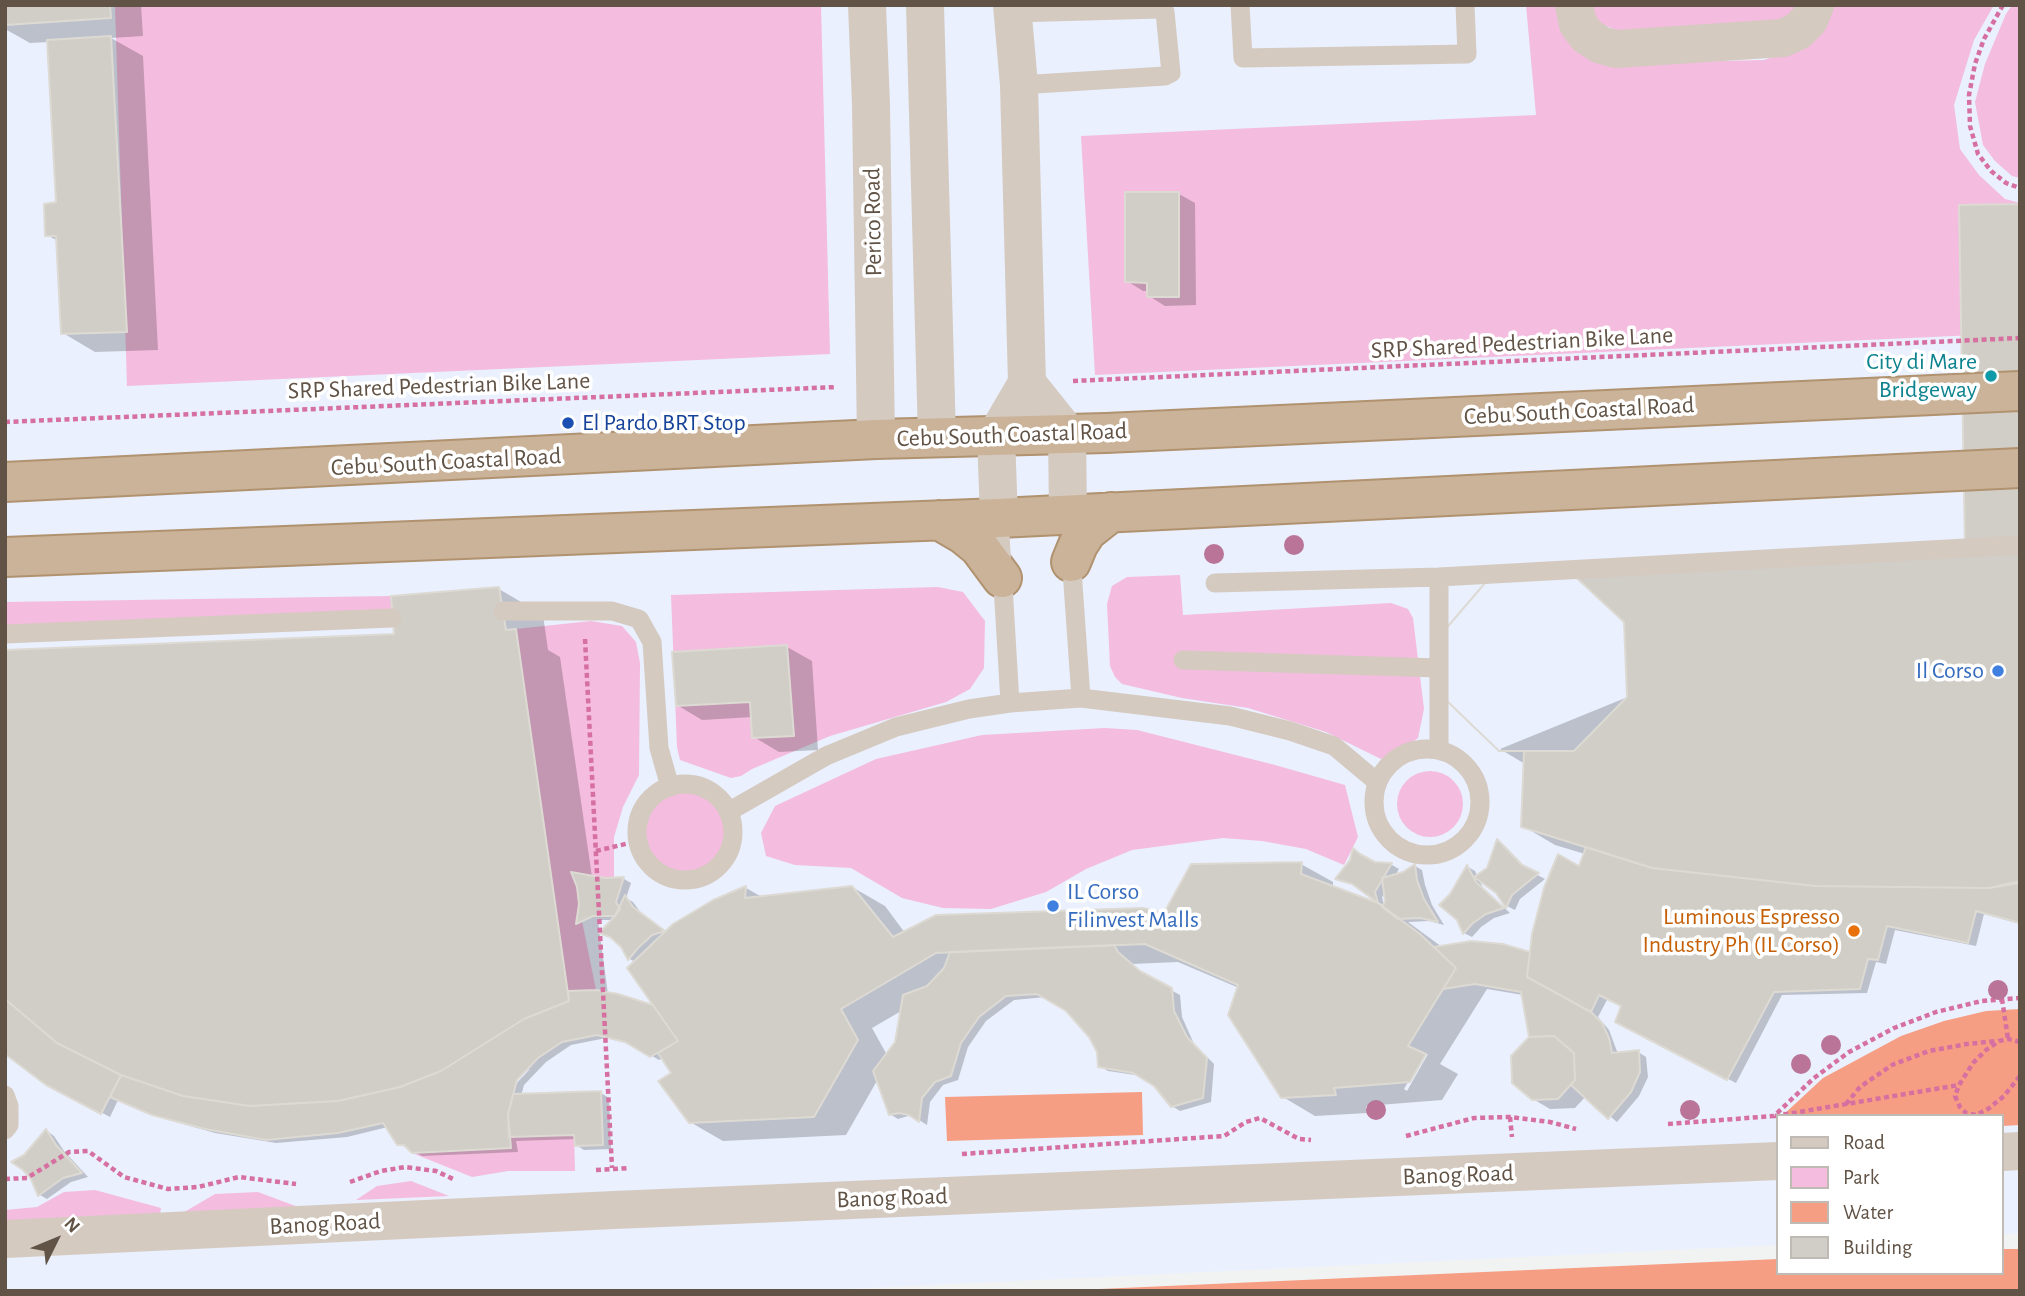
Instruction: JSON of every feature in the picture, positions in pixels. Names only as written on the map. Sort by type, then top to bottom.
[{"type":"highway","name":"Cebu South Coastal Road","points":[[5,482],[876,439],[1120,433],[2020,391]]},
{"type":"highway","points":[[5,557],[939,520],[2020,468]]},
{"type":"highway","points":[[1071,562],[1082,537],[1094,523],[1111,512]]},
{"type":"highway","points":[[939,520],[979,547],[1002,578]]},
{"type":"street","name":"Perico Road","points":[[867,5],[872,105],[876,439]]},
{"type":"street","points":[[925,5],[937,437]]},
{"type":"street","points":[[1574,5],[1578,23],[1587,36],[1601,46],[1616,49],[1783,38],[1798,32],[1815,5]]},
{"type":"street","points":[[999,517],[996,436],[1027,383],[1018,85],[1013,9]]},
{"type":"street","points":[[1027,383],[1067,433],[1068,514]]},
{"type":"street","name":"Banog Road","points":[[5,1239],[614,1210],[1776,1161]]},
{"type":"lane","points":[[1240,5],[1243,58],[1467,54],[1465,5]]},
{"type":"lane","points":[[1013,9],[1160,7],[1165,12],[1171,73],[1165,76],[1018,85]]},
{"type":"lane","points":[[1068,514],[1081,698]]},
{"type":"lane","points":[[999,517],[1010,703]]},
{"type":"lane","points":[[1215,583],[1439,577],[2020,545]]},
{"type":"lane","points":[[1439,577],[1439,750]]},
{"type":"lane","points":[[503,611],[612,611],[639,619],[652,642],[659,748],[670,787]]},
{"type":"lane","points":[[5,634],[392,618]]},
{"type":"lane","points":[[1183,660],[1439,668]]},
{"type":"lane","points":[[728,812],[826,755],[896,727],[969,709],[1081,698],[1230,716],[1290,731],[1334,746],[1377,782]]},
{"type":"lane","points":[[1423,748],[1439,750],[1464,764],[1473,775],[1480,795],[1479,816],[1473,830],[1453,849],[1439,855],[1425,856],[1397,847],[1387,837],[1374,811],[1374,797],[1377,782],[1395,759],[1408,751],[1423,748]]},
{"type":"lane","points":[[697,786],[710,791],[728,812],[733,825],[729,851],[722,863],[701,878],[670,878],[661,873],[643,854],[638,841],[641,814],[658,793],[670,787],[697,786]]},
{"type":"lane","points":[[5,1095],[9,1106],[9,1125],[5,1130]]},
{"type":"path","points":[[2003,5],[1984,39],[1975,64],[1969,95],[1970,126],[1978,154],[1991,171],[2006,183],[2020,188]]},
{"type":"path","name":"SRP Shared Pedestrian Bike Lane","points":[[1027,383],[2020,338]]},
{"type":"path","name":"SRP Shared Pedestrian Bike Lane","points":[[5,422],[875,385]]},
{"type":"path","points":[[583,610],[612,1167]]},
{"type":"path","points":[[596,851],[638,841]]},
{"type":"path","points":[[1776,1114],[1814,1078],[1849,1052],[1894,1028],[1936,1012],[1982,1001],[2020,998]]},
{"type":"path","points":[[2002,999],[2008,1039]]},
{"type":"path","points":[[1845,1105],[1860,1087],[1892,1065],[1929,1051],[2008,1039],[2019,1044]]},
{"type":"path","points":[[1971,1114],[1960,1107],[1955,1096],[1959,1085],[1979,1056],[2000,1041]]},
{"type":"path","points":[[1978,1114],[1988,1109],[2019,1078]]},
{"type":"path","points":[[1787,1114],[1959,1085]]},
{"type":"path","points":[[1665,1125],[1774,1116]]},
{"type":"path","points":[[950,1155],[1224,1136],[1246,1122],[1260,1118],[1299,1139],[1323,1140]]},
{"type":"path","points":[[1396,1138],[1474,1118],[1523,1118],[1583,1131]]},
{"type":"path","points":[[5,1179],[27,1178],[69,1152],[89,1151],[124,1177],[168,1189],[198,1188],[239,1177],[306,1185]]},
{"type":"path","points":[[342,1183],[405,1167],[436,1171],[455,1180]]},
{"type":"path","points":[[586,1171],[612,1167],[638,1169]]},
{"type":"shaded area","points":[[5,5],[2020,5],[2020,1233],[2004,1234],[2004,1114],[1776,1114],[1776,1245],[803,1291],[5,1291]]},
{"type":"green space","points":[[115,5],[821,5],[830,354],[127,386]]},
{"type":"green space","points":[[1526,5],[1559,5],[1635,63],[1764,60],[1801,47],[1827,5],[1994,5],[1974,40],[1954,105],[1960,149],[1979,175],[2005,199],[2020,203],[2020,333],[1095,375],[1081,136],[1536,115]]},
{"type":"green space","points":[[1589,5],[1799,5],[1787,21],[1626,34],[1597,22]]},
{"type":"green space","points":[[2012,5],[2020,5],[2020,178],[2012,176],[1995,161],[1983,145],[1975,102],[1985,64]]},
{"type":"green space","points":[[1180,575],[1183,615],[1391,603],[1408,609],[1413,618],[1424,709],[1418,738],[1399,752],[1381,759],[1326,732],[1248,708],[1182,698],[1122,684],[1110,666],[1107,604],[1112,586],[1127,577]]},
{"type":"green space","points":[[938,587],[963,592],[985,621],[984,668],[970,689],[946,702],[830,736],[741,776],[731,778],[680,760],[677,747],[671,595]]},
{"type":"green space","points":[[391,596],[392,615],[5,628],[5,602]]},
{"type":"green space","points":[[591,621],[622,626],[636,642],[640,663],[639,775],[623,807],[614,837],[614,878],[590,876],[577,887],[579,904],[576,923],[582,921],[596,990],[568,991],[516,629]]},
{"type":"green space","points":[[1105,728],[1137,730],[1345,785],[1358,837],[1344,865],[1306,849],[1262,841],[1223,838],[1132,850],[1086,869],[1046,892],[991,909],[943,908],[902,898],[851,868],[795,865],[766,856],[761,833],[775,806],[876,759],[982,735]]},
{"type":"green space","points":[[1430,771],[1443,774],[1453,781],[1460,791],[1463,804],[1460,817],[1453,827],[1443,834],[1430,837],[1417,834],[1407,827],[1400,817],[1397,804],[1400,791],[1407,781],[1417,774]]},
{"type":"green space","points":[[676,785],[694,785],[719,798],[729,814],[732,832],[729,850],[719,866],[694,879],[676,879],[651,866],[638,841],[638,823],[651,798]]},
{"type":"green space","points":[[574,1135],[575,1171],[508,1171],[472,1177],[412,1153],[510,1148],[509,1137]]},
{"type":"green space","points":[[411,1181],[449,1196],[356,1200],[377,1186]]},
{"type":"green space","points":[[95,1190],[161,1208],[160,1214],[5,1222],[5,1210],[37,1207],[64,1192]]},
{"type":"green space","points":[[258,1192],[298,1207],[181,1214],[215,1194]]},
{"type":"water","points":[[2020,1009],[2020,1125],[2004,1126],[2004,1114],[1784,1114],[1823,1078],[1901,1036],[1944,1021],[1986,1011]]},
{"type":"water","points":[[1142,1092],[1143,1135],[947,1141],[945,1097]]},
{"type":"water","points":[[2004,1249],[2020,1249],[2020,1291],[1054,1291],[1776,1259],[1776,1275],[2004,1275]]},
{"type":"building","points":[[5,5],[110,5],[111,18],[5,25]]},
{"type":"building","points":[[111,36],[127,332],[61,334],[56,236],[45,236],[44,204],[56,202],[47,40]]},
{"type":"building","points":[[1125,192],[1179,192],[1179,297],[1147,297],[1147,283],[1125,282]]},
{"type":"building","name":"City di Mare Bridgeway","points":[[2020,204],[2020,547],[1965,548],[1959,205]]},
{"type":"building","points":[[2020,548],[2020,883],[1989,888],[1815,886],[1652,868],[1521,827],[1524,751],[1499,751],[1447,701],[1443,632],[1492,575]]},
{"type":"building","points":[[1568,570],[1624,622],[1627,697],[1574,751],[1499,751],[1447,701],[1443,632],[1492,575]]},
{"type":"building","points":[[499,587],[506,630],[516,629],[569,1001],[524,1019],[441,1071],[400,1087],[338,1101],[250,1106],[183,1096],[121,1075],[57,1043],[5,999],[5,650],[394,634],[391,596]]},
{"type":"building","points":[[787,645],[794,736],[752,738],[750,702],[676,706],[672,652]]},
{"type":"building","points":[[1497,839],[1522,865],[1539,873],[1512,895],[1506,908],[1496,893],[1474,877],[1487,868]]},
{"type":"building","points":[[1586,847],[1652,868],[1815,886],[1989,888],[2020,881],[2020,923],[1976,911],[1968,943],[1887,926],[1878,960],[1868,959],[1860,989],[1774,992],[1727,1080],[1615,1022],[1621,1006],[1599,995],[1591,1012],[1527,977],[1532,934],[1544,888],[1558,854],[1579,866]]},
{"type":"building","points":[[1353,848],[1375,862],[1392,863],[1375,892],[1378,903],[1352,884],[1335,879],[1350,860]]},
{"type":"building","points":[[1302,862],[1301,874],[1378,903],[1420,934],[1456,968],[1408,1046],[1426,1054],[1410,1082],[1334,1088],[1336,1095],[1281,1098],[1228,1015],[1238,985],[1145,944],[936,953],[841,1009],[858,1040],[814,1117],[689,1123],[658,1081],[671,1073],[658,1053],[678,1041],[627,968],[673,924],[713,900],[746,886],[745,898],[852,886],[893,937],[936,915],[1143,908],[1164,913],[1191,864]]},
{"type":"building","points":[[1415,864],[1424,899],[1438,922],[1420,918],[1398,919],[1382,907],[1385,901],[1382,878],[1403,872]]},
{"type":"building","points":[[1467,865],[1476,882],[1504,908],[1486,914],[1463,934],[1457,920],[1439,905],[1450,894]]},
{"type":"building","points":[[571,872],[605,878],[624,877],[616,902],[620,909],[615,916],[593,916],[576,924],[579,904],[577,887]]},
{"type":"building","points":[[625,895],[633,907],[665,931],[652,935],[628,960],[621,947],[610,937],[599,933],[615,916]]},
{"type":"building","points":[[1471,941],[1503,944],[1530,952],[1527,977],[1591,1012],[1602,1023],[1612,1053],[1639,1050],[1640,1072],[1631,1092],[1608,1119],[1571,1085],[1575,1080],[1574,1053],[1554,1036],[1529,1037],[1521,992],[1475,984],[1443,989],[1456,968],[1434,947]]},
{"type":"building","points":[[1114,945],[1118,952],[1140,971],[1172,988],[1174,1011],[1187,1037],[1207,1058],[1203,1098],[1171,1107],[1154,1086],[1133,1073],[1098,1067],[1097,1052],[1089,1037],[1066,1011],[1037,994],[1006,996],[979,1017],[961,1043],[951,1076],[935,1082],[922,1098],[919,1122],[909,1115],[889,1115],[873,1071],[895,1042],[903,995],[927,986],[944,968],[950,952]]},
{"type":"building","points":[[596,990],[653,1005],[678,1041],[650,1057],[625,1042],[597,1035],[562,1042],[538,1058],[517,1080],[508,1114],[511,1148],[412,1153],[404,1145],[397,1145],[383,1123],[338,1133],[266,1140],[205,1129],[152,1115],[110,1097],[121,1075],[183,1096],[250,1106],[338,1101],[400,1087],[441,1071],[524,1019],[569,1001],[568,991]]},
{"type":"building","points":[[5,999],[57,1043],[121,1075],[101,1114],[46,1085],[5,1054]]},
{"type":"building","points":[[1554,1036],[1574,1053],[1575,1080],[1558,1099],[1532,1100],[1512,1083],[1511,1056],[1529,1037]]},
{"type":"building","points":[[601,1091],[603,1145],[575,1146],[574,1135],[509,1137],[508,1114],[513,1094]]},
{"type":"building","points":[[46,1129],[56,1145],[82,1173],[63,1178],[38,1196],[31,1179],[11,1162],[24,1155]]},
{"type":"place","name":"City di Mare Bridgeway","points":[[1991,376]]},
{"type":"place","name":"El Pardo BRT Stop","points":[[568,423]]},
{"type":"place","name":"Il Corso","points":[[1998,671]]},
{"type":"place","name":"IL Corso Filinvest Malls","points":[[1053,906]]},
{"type":"place","name":"Luminous Espresso Industry Ph (IL Corso)","points":[[1854,931]]}]
